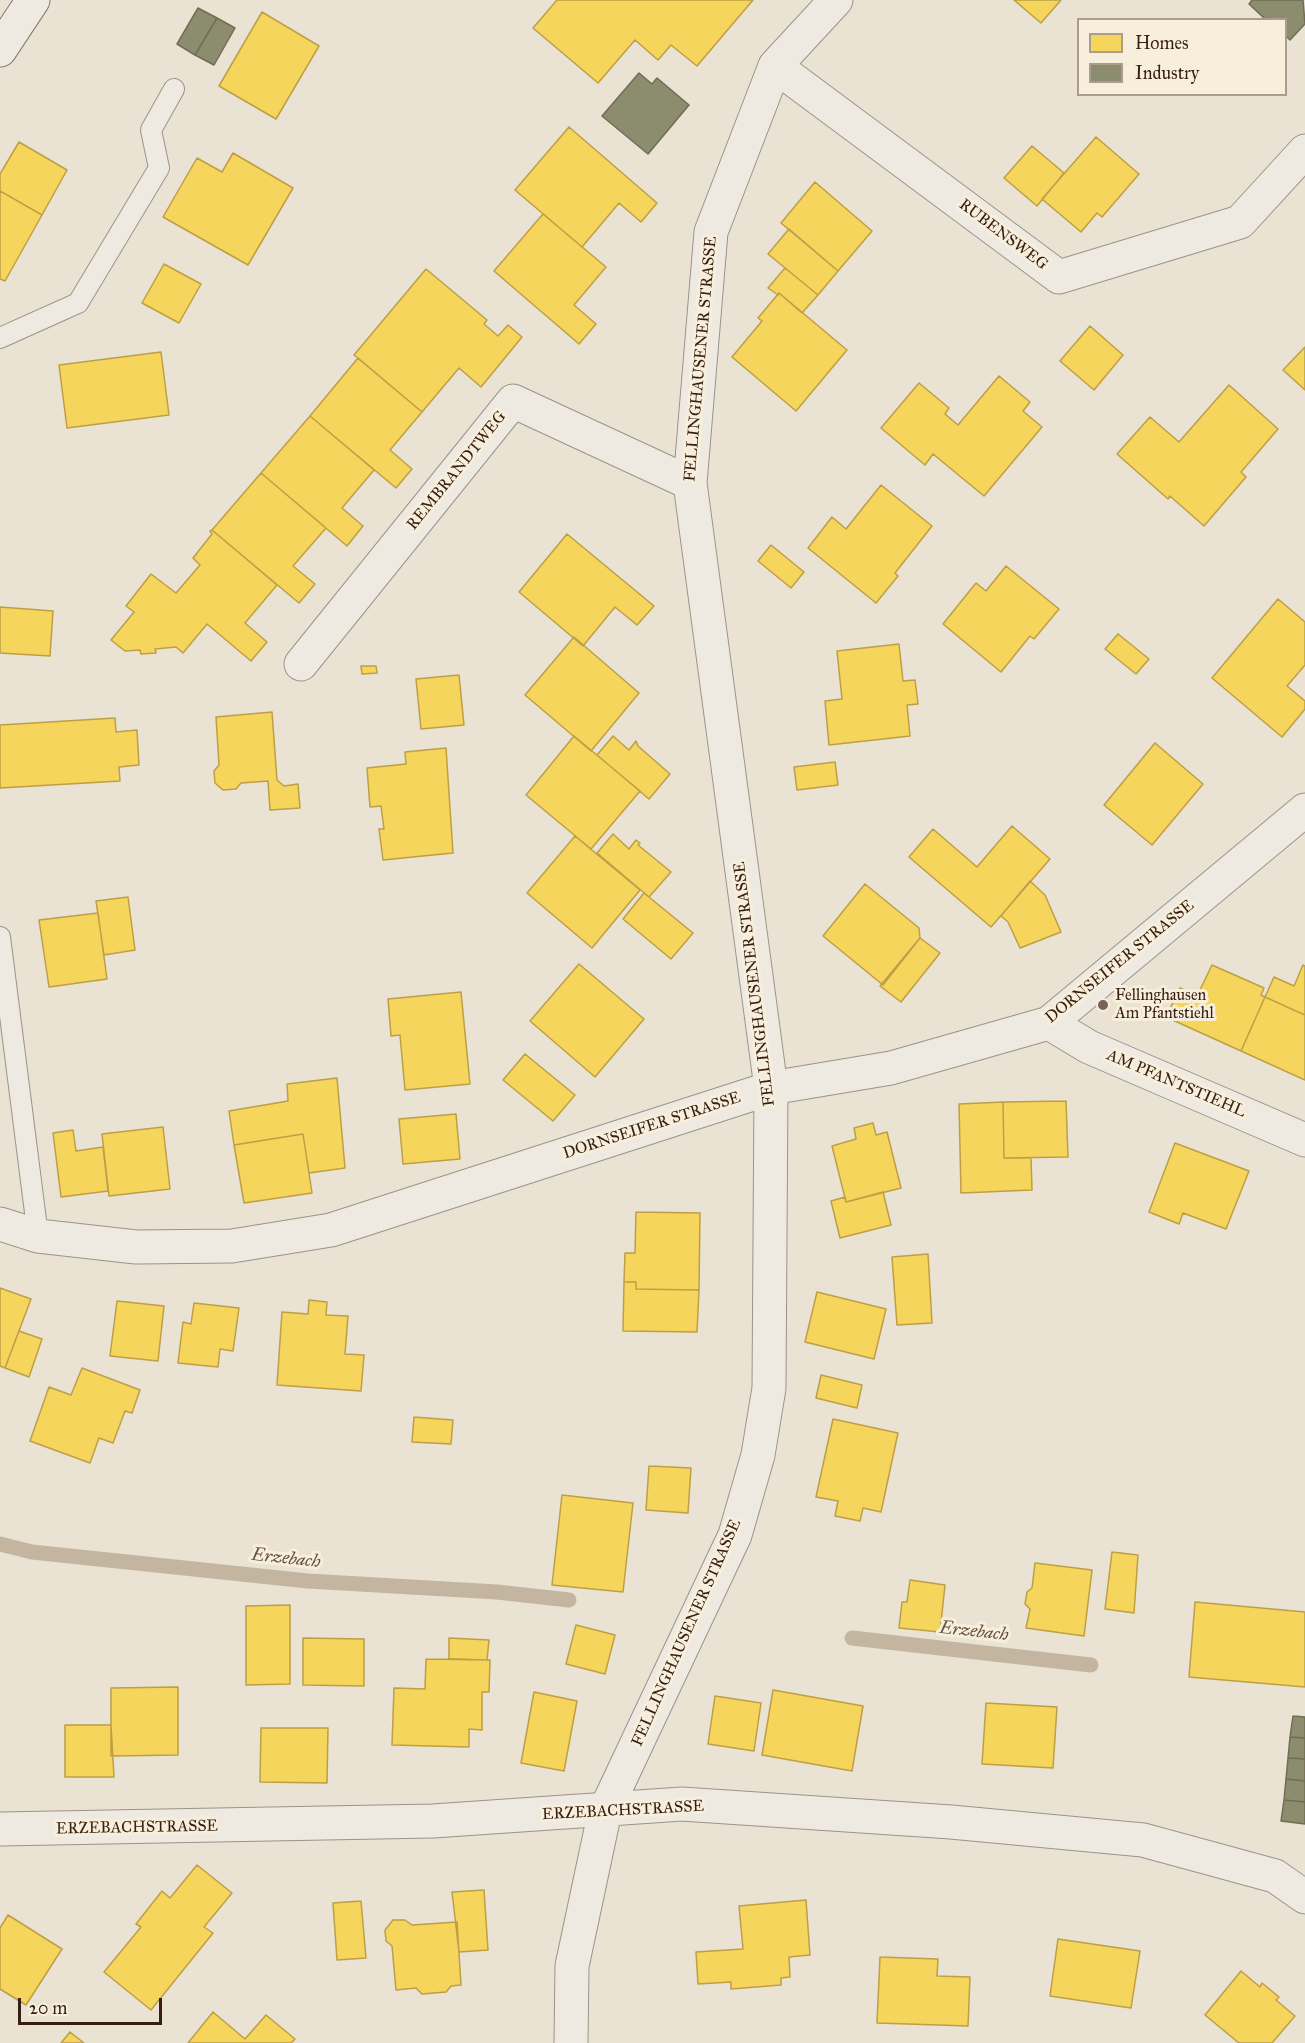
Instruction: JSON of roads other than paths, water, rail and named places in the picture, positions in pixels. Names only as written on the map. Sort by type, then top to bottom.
[{"type":"street","points":[[0,50],[33,0]]},
{"type":"street","name":"FELLINGHAUSENER STRASSE","points":[[571,2043],[572,1966],[605,1811],[735,1535],[758,1455],[770,1388],[771,1088],[690,483],[711,232],[775,66],[837,0]]},
{"type":"street","name":"RUBENSWEG","points":[[775,66],[1059,277],[1240,222],[1305,151]]},
{"type":"street","name":"REMBRANDTWEG","points":[[301,664],[513,401],[690,483]]},
{"type":"street","name":"DORNSEIFER STRASSE","points":[[0,1224],[38,1236],[136,1247],[232,1246],[331,1230],[771,1088],[891,1068],[1049,1023],[1305,810]]},
{"type":"street","name":"AM PFANTSTIEHL","points":[[1049,1023],[1089,1047],[1305,1140]]},
{"type":"street","name":"ERZEBACHSTRASSE","points":[[0,1829],[434,1821],[682,1804],[939,1821],[1143,1840],[1275,1876],[1305,1897]]},
{"type":"lane","points":[[0,338],[78,303],[159,168],[151,130],[174,89]]},
{"type":"lane","points":[[0,937],[38,1236]]},
{"type":"waterway","name":"Erzebach","points":[[0,1544],[32,1552],[308,1581],[497,1592],[569,1600]]},
{"type":"waterway","name":"Erzebach","points":[[852,1638],[1091,1665]]},
{"type":"place","name":"Fellinghausen Am Pfantstiehl","points":[[1103,1005]]}]
